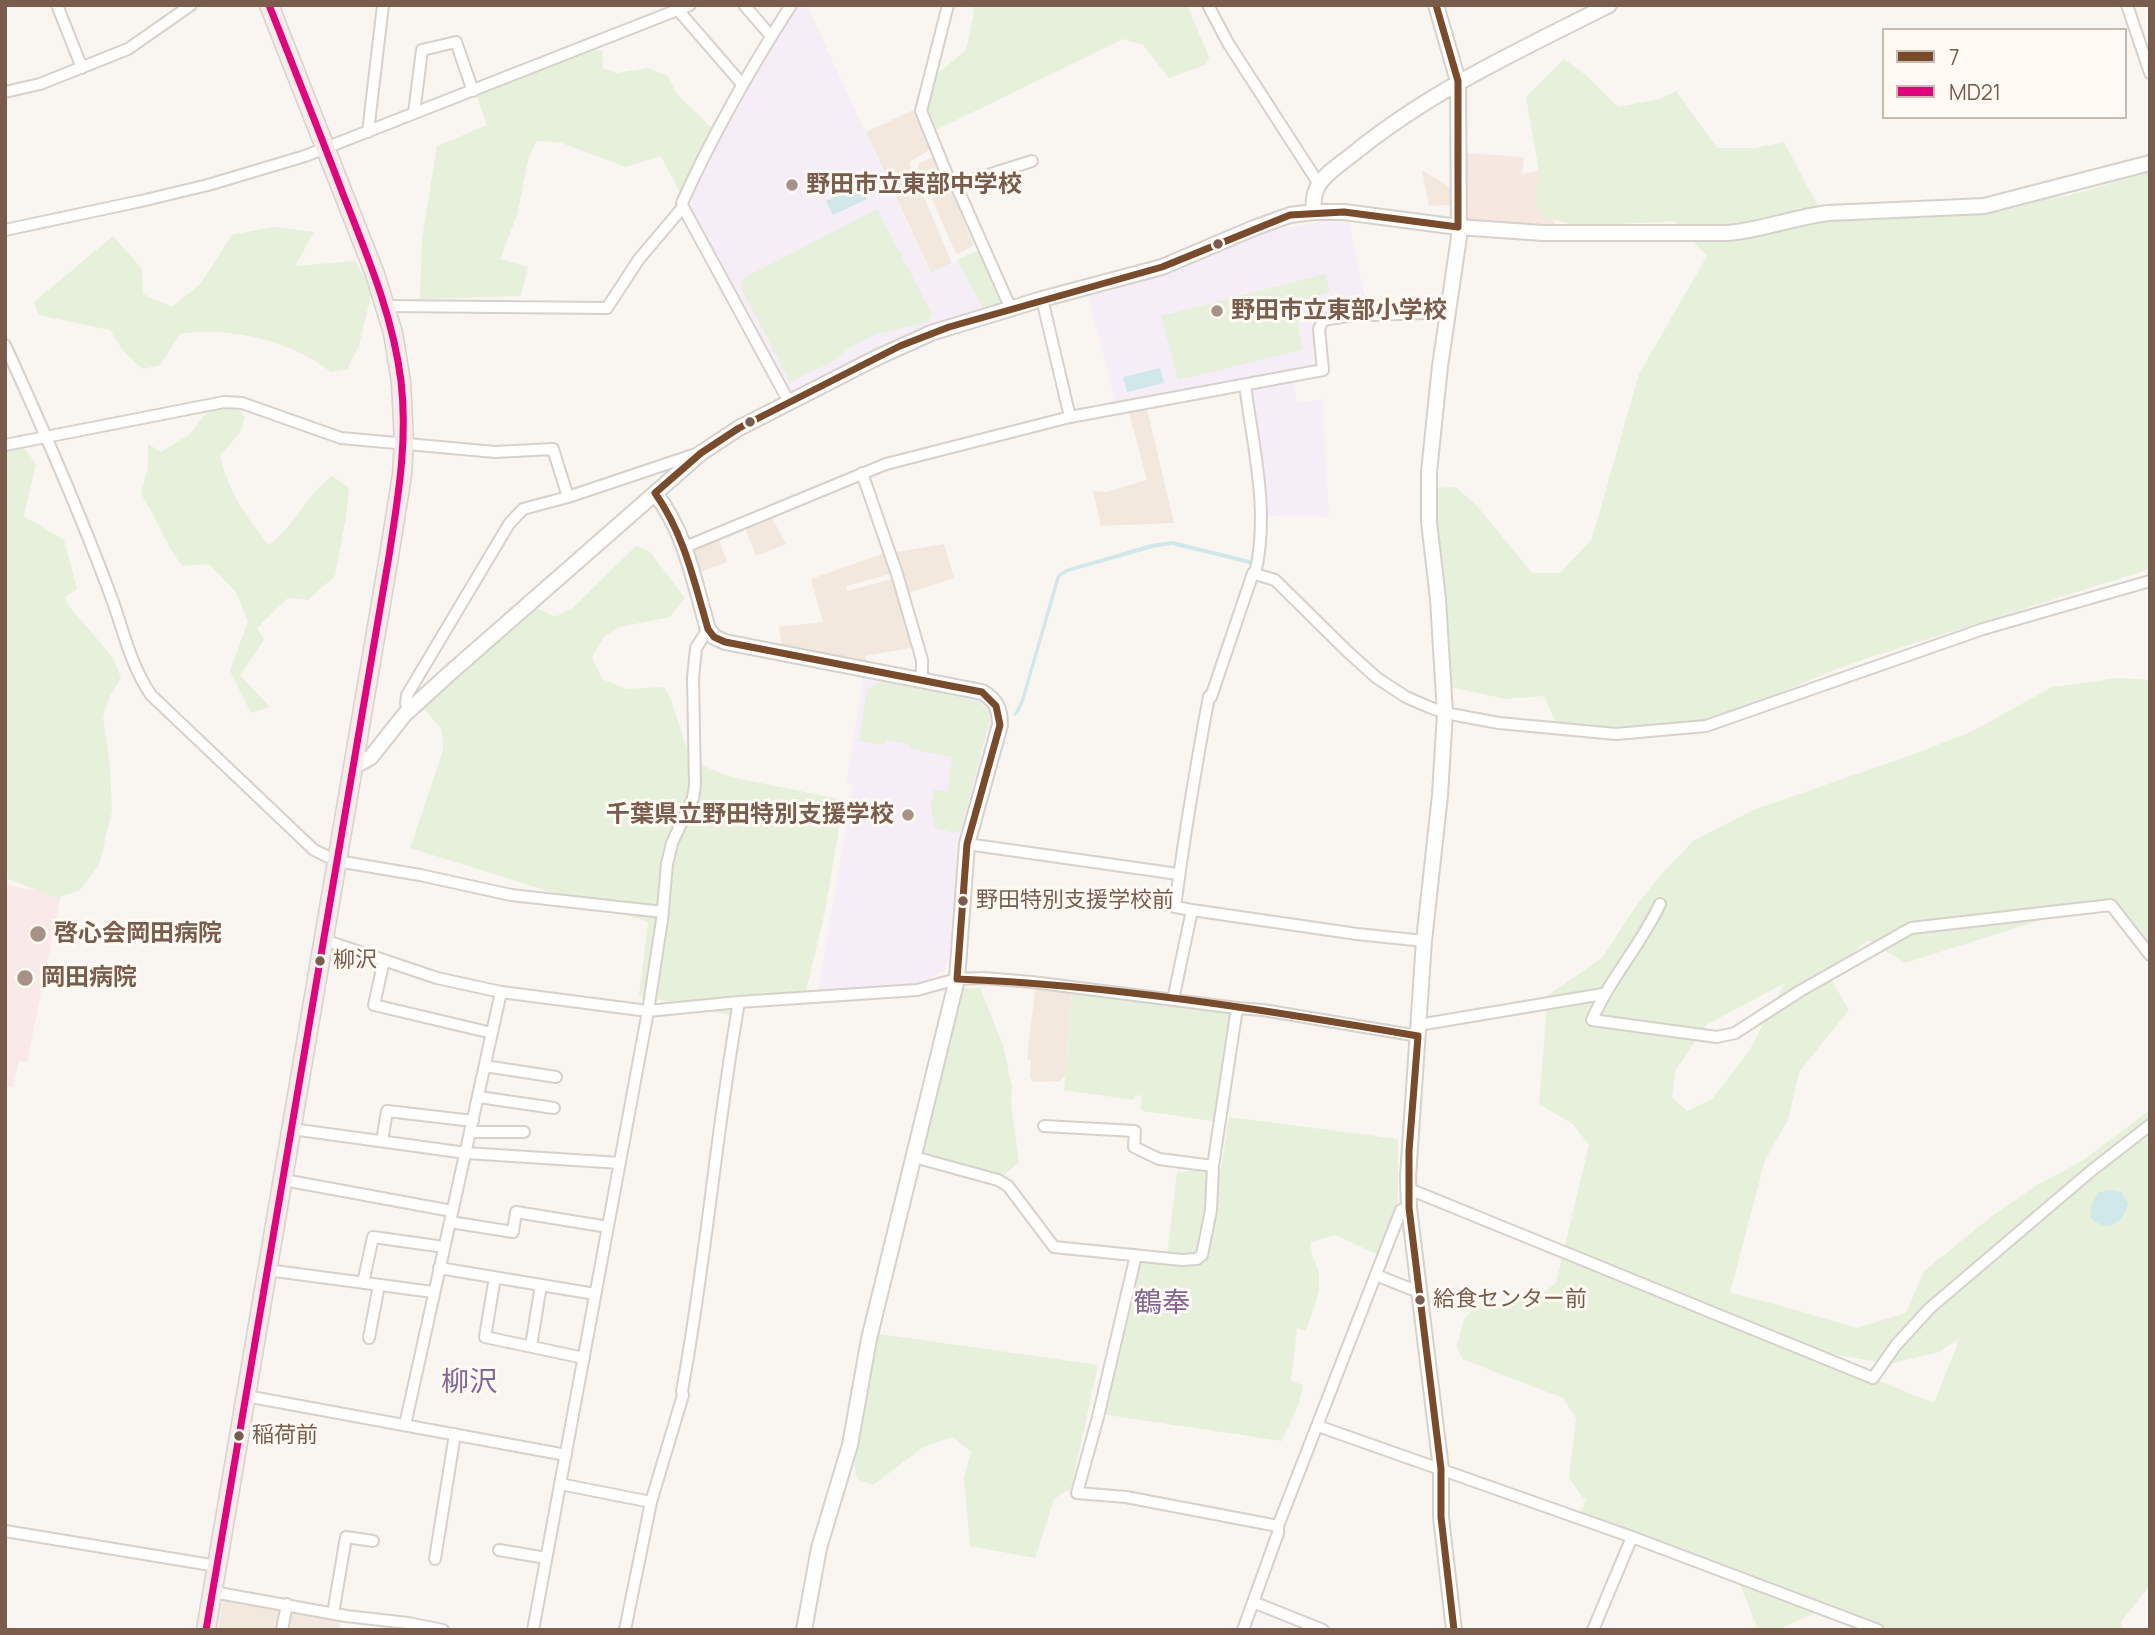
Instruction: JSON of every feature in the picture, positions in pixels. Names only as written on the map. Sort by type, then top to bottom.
[{"type":"main road","points":[[206,1630],[396,517],[404,443],[401,382],[386,306],[269,5]]},
{"type":"street","points":[[57,5],[82,68]]},
{"type":"street","points":[[5,92],[40,84],[128,49],[191,5]]},
{"type":"street","points":[[368,132],[383,5]]},
{"type":"street","points":[[5,230],[208,185],[325,148],[690,5]]},
{"type":"street","points":[[744,5],[772,36]]},
{"type":"street","points":[[789,402],[682,203],[742,84],[791,5]]},
{"type":"street","points":[[948,5],[921,111],[950,182],[956,185],[1011,309]]},
{"type":"street","points":[[1208,5],[1245,71],[1319,184]]},
{"type":"street","points":[[1436,5],[1458,81],[1459,237],[1440,366],[1428,496],[1445,713],[1440,795],[1424,941],[1409,1151],[1409,1208],[1441,1469],[1441,1517],[1454,1630]]},
{"type":"street","points":[[1314,212],[1313,198],[1319,184],[1371,140],[1425,102],[1458,81],[1609,5]]},
{"type":"street","points":[[2127,5],[2150,73]]},
{"type":"street","points":[[678,10],[742,84]]},
{"type":"street","points":[[414,113],[422,50],[456,41],[473,91]]},
{"type":"street","points":[[956,185],[1031,161]]},
{"type":"street","points":[[352,768],[371,757],[410,710],[490,636],[701,453],[739,428],[789,402],[900,346],[949,327],[1162,267],[1290,215],[1314,212],[1355,213],[1458,227],[1543,233],[1728,233],[1756,230],[1805,216],[1829,213],[1984,206],[2150,163]]},
{"type":"street","points":[[386,306],[607,308],[639,259],[683,207]]},
{"type":"street","points":[[1042,299],[1070,417]]},
{"type":"street","points":[[685,547],[862,473],[925,454],[1070,417],[1323,370],[1319,329],[1323,320],[1348,316],[1448,312]]},
{"type":"street","points":[[5,345],[48,438],[110,593],[140,679],[151,695],[314,850],[337,861],[420,875],[511,895],[663,912]]},
{"type":"street","points":[[1245,384],[1263,516],[1259,555],[1255,574],[1253,573],[1209,696],[1178,874],[1175,907],[1357,934],[1424,941]]},
{"type":"street","points":[[5,445],[224,402],[242,403],[341,438],[495,452],[553,449],[568,497]]},
{"type":"street","points":[[410,710],[406,703],[407,695],[509,524],[523,509],[701,453]]},
{"type":"street","points":[[862,473],[897,574],[922,660],[922,680]]},
{"type":"street","points":[[655,493],[673,518],[685,547],[708,629],[714,637],[725,642],[982,692],[996,704],[1000,713],[1000,725],[967,844],[957,979],[869,1339],[850,1445],[819,1548],[804,1630]]},
{"type":"street","points":[[1255,574],[1275,580],[1377,678],[1406,696],[1445,713],[1499,723],[1616,734],[1706,726],[1983,629],[2150,581]]},
{"type":"street","points":[[533,1630],[648,1011],[663,912],[667,864],[672,843],[693,798],[694,668],[696,648],[708,629]]},
{"type":"street","points":[[967,844],[1178,874]]},
{"type":"street","points":[[1660,904],[1633,952],[1603,994],[1592,1020],[1717,1037],[1735,1033],[1800,990],[1911,928],[2111,905],[2150,955]]},
{"type":"street","points":[[1173,1000],[1192,910]]},
{"type":"street","points":[[324,940],[437,978],[501,992],[648,1011],[917,990],[957,979],[1032,982],[1418,1030],[1603,994]]},
{"type":"street","points":[[384,960],[374,1005],[492,1033]]},
{"type":"street","points":[[405,1425],[501,992]]},
{"type":"street","points":[[625,1630],[651,1502],[683,1395],[715,1181],[723,1091],[738,1002]]},
{"type":"street","points":[[914,1157],[998,1180],[1008,1186],[1054,1247],[1182,1260],[1197,1259],[1202,1255],[1211,1210],[1213,1166],[1237,1008]]},
{"type":"street","points":[[485,1066],[556,1077]]},
{"type":"street","points":[[478,1097],[554,1108]]},
{"type":"street","points":[[383,1141],[387,1111],[472,1127],[524,1132]]},
{"type":"street","points":[[1409,1189],[1873,1378],[1896,1345],[1930,1308],[2091,1171],[2150,1125]]},
{"type":"street","points":[[1044,1126],[1135,1131],[1134,1147],[1159,1159],[1213,1166]]},
{"type":"street","points":[[292,1129],[466,1153],[620,1163]]},
{"type":"street","points":[[284,1180],[513,1232],[516,1212],[608,1227]]},
{"type":"street","points":[[1243,1630],[1279,1534],[1278,1526],[1401,1210],[1409,1208]]},
{"type":"street","points":[[363,1283],[373,1237],[444,1247]]},
{"type":"street","points":[[1136,1255],[1077,1493],[1126,1497],[1278,1526]]},
{"type":"street","points":[[439,1268],[595,1294]]},
{"type":"street","points":[[267,1270],[433,1292]]},
{"type":"street","points":[[1376,1275],[1411,1289],[1419,1288]]},
{"type":"street","points":[[495,1278],[485,1337],[584,1357]]},
{"type":"street","points":[[369,1338],[379,1285]]},
{"type":"street","points":[[531,1346],[541,1285]]},
{"type":"street","points":[[246,1396],[566,1455]]},
{"type":"street","points":[[1318,1426],[1632,1537],[1878,1630]]},
{"type":"street","points":[[435,1559],[455,1434]]},
{"type":"street","points":[[560,1484],[651,1502]]},
{"type":"street","points":[[5,1531],[217,1566]]},
{"type":"street","points":[[333,1614],[346,1537],[373,1541]]},
{"type":"street","points":[[1593,1630],[1632,1537]]},
{"type":"street","points":[[499,1550],[546,1558]]},
{"type":"street","points":[[213,1592],[333,1614],[443,1630]]},
{"type":"street","points":[[1253,1602],[1323,1630]]},
{"type":"street","points":[[282,1630],[287,1605]]},
{"type":"street","points":[[344,1630],[346,1616]]},
{"type":"shaded area","name":"野田市立東部中学校","points":[[797,5],[807,5],[930,273],[957,260],[985,312],[890,343],[793,394],[786,391],[686,205],[703,166],[771,43]]},
{"type":"shaded area","points":[[920,107],[933,148],[909,162],[952,263],[931,273],[866,132]]},
{"type":"shaded area","points":[[1464,153],[1524,157],[1522,174],[1546,169],[1555,227],[1468,222],[1462,215]]},
{"type":"shaded area","points":[[933,157],[938,159],[974,245],[957,254],[918,167],[919,163]]},
{"type":"shaded area","points":[[1422,170],[1454,190],[1454,205],[1429,206]]},
{"type":"shaded area","name":"野田市立東部小学校","points":[[1327,221],[1349,222],[1367,307],[1314,314],[1317,356],[1309,369],[1116,404],[1088,295],[1162,276],[1267,231]]},
{"type":"shaded area","points":[[1294,380],[1297,403],[1323,399],[1329,517],[1266,516],[1248,391]]},
{"type":"shaded area","points":[[1146,405],[1174,523],[1101,526],[1093,491],[1106,492],[1147,480],[1128,408]]},
{"type":"shaded area","points":[[771,516],[786,544],[756,556],[745,527]]},
{"type":"shaded area","points":[[718,537],[727,562],[700,572],[691,550]]},
{"type":"shaded area","points":[[944,544],[954,578],[905,594],[892,553]]},
{"type":"shaded area","points":[[888,552],[894,573],[846,586],[847,591],[895,578],[915,647],[865,656],[867,665],[782,647],[779,627],[823,622],[811,579]]},
{"type":"shaded area","name":"千葉県立野田特別支援学校","points":[[864,674],[971,695],[985,702],[994,722],[991,724],[959,844],[950,954],[945,970],[932,976],[933,981],[915,985],[818,992],[853,786],[846,784]]},
{"type":"shaded area","name":"岡田病院","points":[[5,885],[61,895],[27,1062],[19,1061],[13,1087],[5,1085]]},
{"type":"shaded area","points":[[1039,989],[1072,993],[1065,1076],[1059,1081],[1033,1082],[1030,1077],[1031,1060],[1027,1059],[1035,991]]},
{"type":"shaded area","points":[[227,1598],[278,1608],[280,1611],[277,1630],[218,1630],[223,1601]]},
{"type":"shaded area","points":[[294,1611],[338,1620],[339,1630],[287,1630],[290,1613]]},
{"type":"green space","points":[[973,5],[1187,5],[1209,57],[1206,65],[1169,78],[1143,45],[1123,39],[934,131],[920,121],[916,99],[923,86],[966,50],[974,13]]},
{"type":"green space","points":[[584,50],[602,50],[603,68],[617,73],[648,68],[668,76],[676,93],[714,130],[682,196],[661,156],[626,167],[559,142],[536,141],[528,160],[517,215],[500,259],[528,267],[521,296],[420,299],[422,239],[437,146],[487,125],[475,92]]},
{"type":"green space","points":[[1564,59],[1587,76],[1618,107],[1660,99],[1676,91],[1717,148],[1755,148],[1784,142],[1818,206],[1886,218],[2067,196],[2150,172],[2150,569],[1834,670],[1687,732],[1602,736],[1559,729],[1544,696],[1506,699],[1450,687],[1434,488],[1455,487],[1477,506],[1532,573],[1560,573],[1592,539],[1639,374],[1707,256],[1674,221],[1579,226],[1541,216],[1535,200],[1539,171],[1526,97]]},
{"type":"green space","points":[[877,209],[932,314],[928,321],[923,323],[876,334],[849,348],[832,362],[790,382],[741,288],[744,278]]},
{"type":"green space","points":[[273,227],[314,232],[295,266],[355,261],[372,290],[359,346],[347,369],[331,372],[298,352],[259,338],[199,332],[180,334],[160,365],[143,369],[124,352],[110,330],[39,315],[34,302],[113,236],[142,269],[143,294],[172,307],[201,283],[232,235]]},
{"type":"green space","points":[[976,251],[984,254],[1006,305],[985,312],[957,260]]},
{"type":"green space","points":[[1325,274],[1330,292],[1295,303],[1302,350],[1178,380],[1161,316]]},
{"type":"green space","points":[[230,396],[245,417],[241,432],[220,455],[223,468],[245,513],[268,545],[286,530],[315,492],[332,476],[349,488],[335,576],[308,600],[288,598],[257,628],[264,640],[240,675],[270,707],[251,713],[230,671],[248,621],[236,592],[209,564],[182,566],[141,494],[148,468],[148,444],[161,452],[189,435],[204,416]]},
{"type":"green space","points":[[19,441],[36,464],[24,516],[64,540],[77,589],[65,597],[69,606],[114,659],[121,678],[110,696],[103,717],[110,766],[112,811],[99,865],[80,890],[57,898],[5,878],[5,448]]},
{"type":"green space","points":[[636,546],[649,551],[685,598],[670,617],[620,627],[604,637],[592,657],[602,679],[627,689],[664,687],[672,702],[685,744],[703,766],[731,777],[844,800],[825,911],[806,991],[743,1000],[737,1017],[639,995],[648,922],[410,848],[443,750],[442,730],[423,708],[492,646],[523,601],[555,617],[574,607]]},
{"type":"green space","points":[[2118,678],[2150,680],[2150,949],[2121,912],[2104,900],[1905,963],[1868,940],[1828,974],[1849,1010],[1799,1072],[1788,1120],[1765,1160],[1730,1293],[1857,1328],[1906,1313],[1924,1271],[1991,1217],[2037,1185],[2082,1161],[2150,1110],[2150,1585],[2121,1622],[2123,1630],[1893,1630],[1861,1622],[1826,1608],[1777,1630],[1758,1630],[1736,1574],[1579,1514],[1587,1499],[1582,1497],[1569,1477],[1576,1419],[1563,1398],[1462,1359],[1457,1346],[1464,1319],[1478,1304],[1536,1298],[1556,1283],[1589,1145],[1573,1124],[1539,1104],[1548,995],[1602,958],[1636,906],[1693,841],[1753,810],[1973,731],[2052,687]],"holes":[[[1785,983],[1749,1051],[1712,1099],[1687,1111],[1672,1097],[1676,1070],[1706,1025]],[[1695,1306],[1820,1352],[1889,1364],[1939,1352],[1960,1338],[1934,1403]]]},
{"type":"green space","points":[[880,681],[978,701],[988,711],[990,719],[960,832],[953,833],[934,827],[931,804],[934,789],[948,792],[952,757],[910,749],[910,745],[886,740],[885,745],[859,741],[867,690]]},
{"type":"green space","points":[[965,988],[980,988],[1003,1045],[1012,1087],[1011,1105],[1019,1162],[1000,1179],[921,1154],[960,992]]},
{"type":"green space","points":[[1072,993],[1229,1013],[1231,1017],[1213,1121],[1142,1111],[1142,1096],[1135,1095],[1134,1100],[1064,1090]]},
{"type":"green space","points":[[1229,1117],[1398,1139],[1398,1201],[1380,1256],[1336,1235],[1311,1242],[1319,1275],[1319,1290],[1306,1331],[1297,1328],[1291,1381],[1303,1385],[1299,1403],[1282,1441],[1101,1414],[1138,1262],[1166,1264],[1177,1172],[1221,1169]]},
{"type":"green space","points":[[872,1333],[1098,1365],[1071,1488],[1054,1499],[1035,1558],[970,1546],[964,1478],[971,1451],[952,1437],[922,1448],[873,1485],[857,1479],[852,1450]]},
{"type":"water","points":[[860,185],[867,199],[833,215],[826,201]]},
{"type":"water","points":[[1160,368],[1164,383],[1127,392],[1123,377]]},
{"type":"water","points":[[1173,541],[1254,561],[1253,565],[1172,545],[1068,572],[1060,577],[1024,701],[1018,714],[1013,716],[1021,700],[1057,575],[1066,569],[1151,544]]},
{"type":"water","points":[[2099,1192],[2121,1192],[2128,1204],[2118,1222],[2107,1226],[2096,1222],[2090,1216],[2091,1205]]},
{"type":"transit line","name":"MD21","points":[[206,1630],[389,556],[403,447],[401,381],[385,309],[361,240],[269,5]]},
{"type":"transit line","name":"7","points":[[1436,5],[1458,81],[1458,227]]},
{"type":"transit line","name":"7","points":[[655,493],[701,453],[739,428],[900,346],[949,327],[1162,267],[1290,215],[1344,212],[1458,227]]},
{"type":"transit line","name":"7","points":[[655,493],[681,541],[708,629],[714,637],[725,642],[982,692],[996,706],[1000,725],[967,844],[957,979]]},
{"type":"transit line","name":"7","points":[[957,979],[1130,993],[1246,1008],[1418,1036]]},
{"type":"transit line","name":"7","points":[[1418,1036],[1409,1151],[1409,1208],[1441,1469],[1441,1517],[1454,1630]]},
{"type":"place","name":"野田市立東部中学校","points":[[792,185]]},
{"type":"place","name":"野田市立東部小学校","points":[[1217,311]]},
{"type":"place","name":"千葉県立野田特別支援学校","points":[[908,815]]},
{"type":"place","name":"野田特別支援学校前","points":[[963,901]]},
{"type":"place","name":"啓心会岡田病院","points":[[38,934]]},
{"type":"place","name":"柳沢","points":[[320,961]]},
{"type":"place","name":"岡田病院","points":[[25,978]]},
{"type":"place","name":"給食センター前","points":[[1420,1300]]},
{"type":"place","name":"稲荷前","points":[[239,1436]]},
{"type":"district","name":"鶴奉","points":[[1162,1304]]},
{"type":"district","name":"柳沢","points":[[469,1383]]}]
